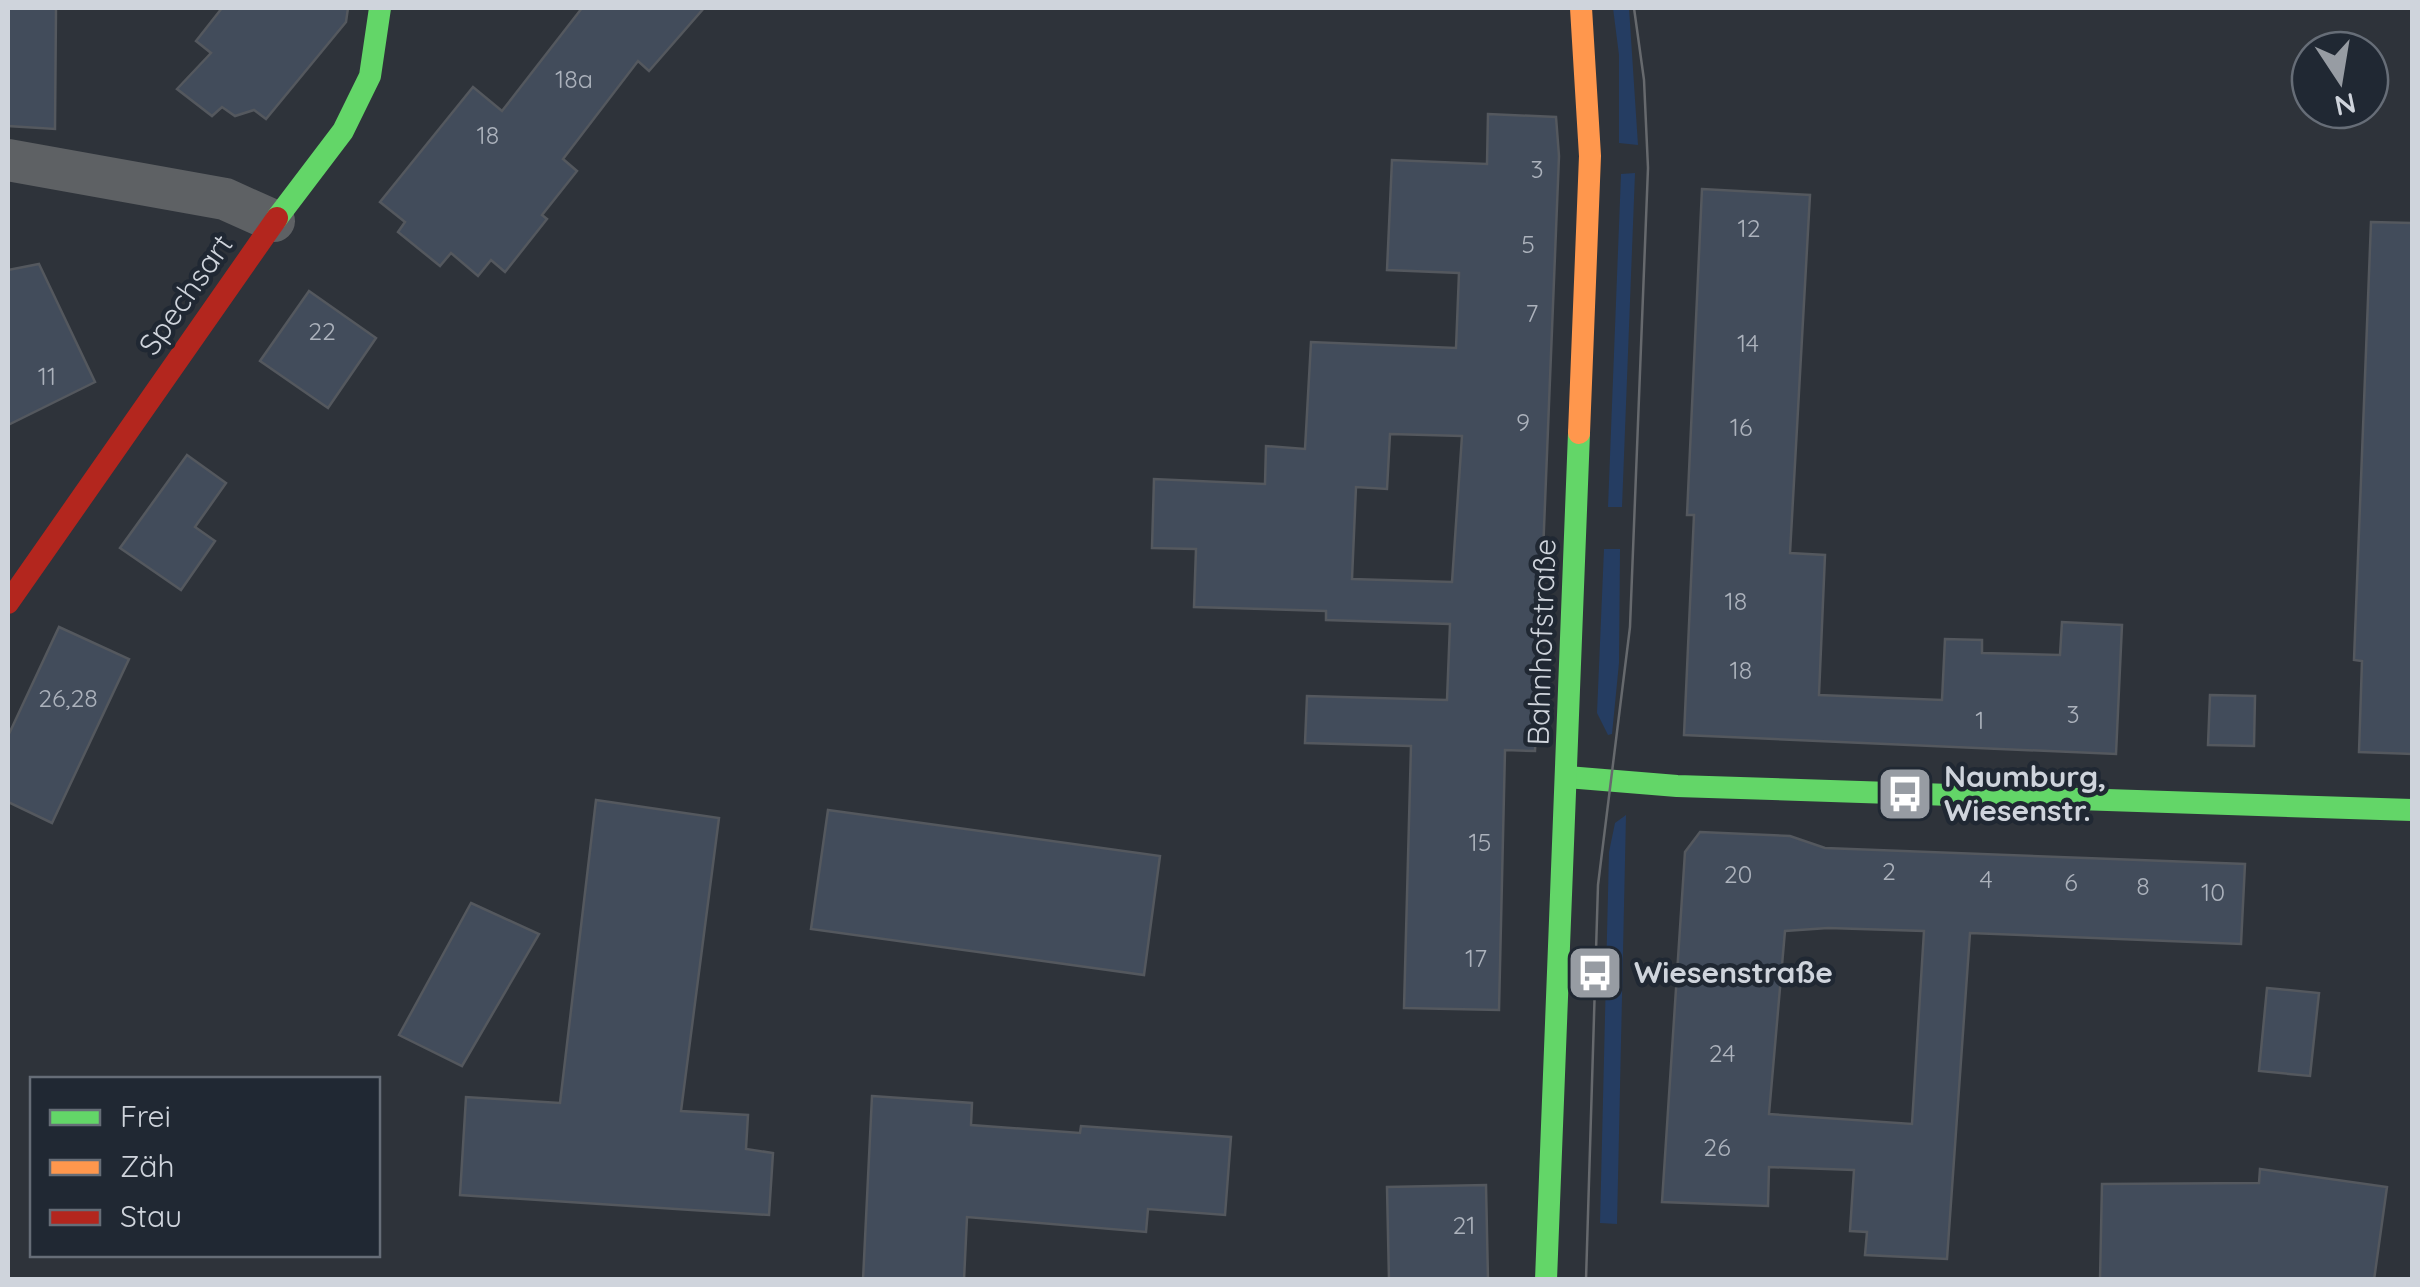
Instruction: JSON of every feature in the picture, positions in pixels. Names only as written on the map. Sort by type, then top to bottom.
[{"type":"street","name":"Spechsart","points":[[8,603],[274,221],[343,130],[370,76],[380,8]]},
{"type":"street","name":"Bahnhofstraße","points":[[1546,1280],[1590,156],[1581,8]]},
{"type":"street","points":[[8,160],[225,199],[274,221]]},
{"type":"street","points":[[1568,777],[1677,786],[2412,810]]},
{"type":"shaded area","points":[[1613,8],[1629,8],[1638,145],[1619,143],[1619,55]]},
{"type":"shaded area","points":[[1635,173],[1622,507],[1608,507],[1621,174]]},
{"type":"shaded area","points":[[1604,549],[1620,549],[1619,663],[1612,734],[1608,735],[1597,713]]},
{"type":"shaded area","points":[[1626,815],[1617,1224],[1600,1223],[1609,852],[1615,823]]},
{"type":"building","points":[[8,8],[56,8],[55,129],[8,126]]},
{"type":"building","points":[[222,8],[348,8],[346,22],[266,119],[254,110],[235,116],[222,107],[212,116],[177,89],[211,53],[196,41]]},
{"type":"building","points":[[582,8],[704,8],[649,71],[638,61],[563,159],[577,171],[542,215],[547,219],[505,272],[491,260],[478,276],[451,253],[440,266],[398,232],[405,222],[380,202],[473,87],[502,111]]},
{"type":"building","points":[[1488,114],[1556,117],[1559,156],[1535,751],[1505,750],[1499,1010],[1404,1008],[1411,746],[1305,743],[1307,696],[1447,700],[1450,624],[1326,620],[1326,611],[1194,607],[1196,549],[1152,548],[1154,479],[1265,484],[1266,446],[1305,449],[1311,342],[1456,348],[1459,273],[1387,270],[1392,160],[1487,164]],"holes":[[[1390,434],[1462,436],[1452,582],[1352,579],[1356,487],[1387,489]]]},
{"type":"building","points":[[1702,189],[1810,195],[1790,553],[1825,555],[1819,695],[1942,700],[1945,639],[1982,640],[1982,653],[2060,655],[2062,622],[2122,625],[2116,754],[1684,735],[1694,515],[1687,515]]},
{"type":"building","points":[[2371,222],[2412,223],[2412,754],[2359,752],[2362,661],[2354,660]]},
{"type":"building","points":[[39,264],[95,382],[8,425],[8,270]]},
{"type":"building","points":[[309,291],[376,338],[328,408],[260,361]]},
{"type":"building","points":[[187,455],[226,483],[195,527],[215,541],[181,590],[120,548]]},
{"type":"building","points":[[59,627],[129,659],[52,823],[8,802],[8,736]]},
{"type":"building","points":[[2210,695],[2255,696],[2254,746],[2208,745]]},
{"type":"building","points":[[596,800],[719,818],[681,1111],[748,1115],[746,1149],[773,1153],[769,1215],[460,1195],[466,1097],[560,1103]]},
{"type":"building","points":[[828,810],[1160,856],[1144,975],[811,929]]},
{"type":"building","points":[[1700,832],[1790,836],[1825,848],[2245,864],[2241,944],[1970,933],[1947,1259],[1865,1255],[1867,1232],[1850,1231],[1854,1170],[1769,1167],[1768,1206],[1662,1202],[1685,852]],"holes":[[[1785,931],[1924,931],[1912,1124],[1769,1114]]]},
{"type":"building","points":[[471,903],[539,934],[462,1066],[399,1035]]},
{"type":"building","points":[[2267,988],[2319,993],[2310,1076],[2259,1071]]},
{"type":"building","points":[[872,1096],[972,1103],[971,1125],[1080,1133],[1081,1126],[1231,1137],[1225,1215],[1148,1209],[1146,1232],[967,1217],[964,1280],[863,1280]]},
{"type":"building","points":[[2260,1169],[2387,1187],[2374,1280],[2100,1280],[2102,1184],[2259,1183]]},
{"type":"building","points":[[1486,1185],[1488,1280],[1389,1280],[1387,1187]]},
{"type":"tram line","points":[[1586,1280],[1598,885],[1630,627],[1648,168],[1644,80],[1634,8]]},
{"type":"traffic: fast","points":[[277,218],[343,131],[370,76],[380,8]]},
{"type":"traffic: fast","points":[[1546,1280],[1579,433]]},
{"type":"traffic: fast","points":[[1567,777],[1677,786],[2412,810]]},
{"type":"traffic: slow","points":[[1579,433],[1590,156],[1581,8]]},
{"type":"traffic: jam","points":[[8,603],[277,218]]},
{"type":"place","name":"Naumburg, Wiesenstr.","points":[[1905,794]]},
{"type":"place","name":"Wiesenstraße","points":[[1595,973]]}]
